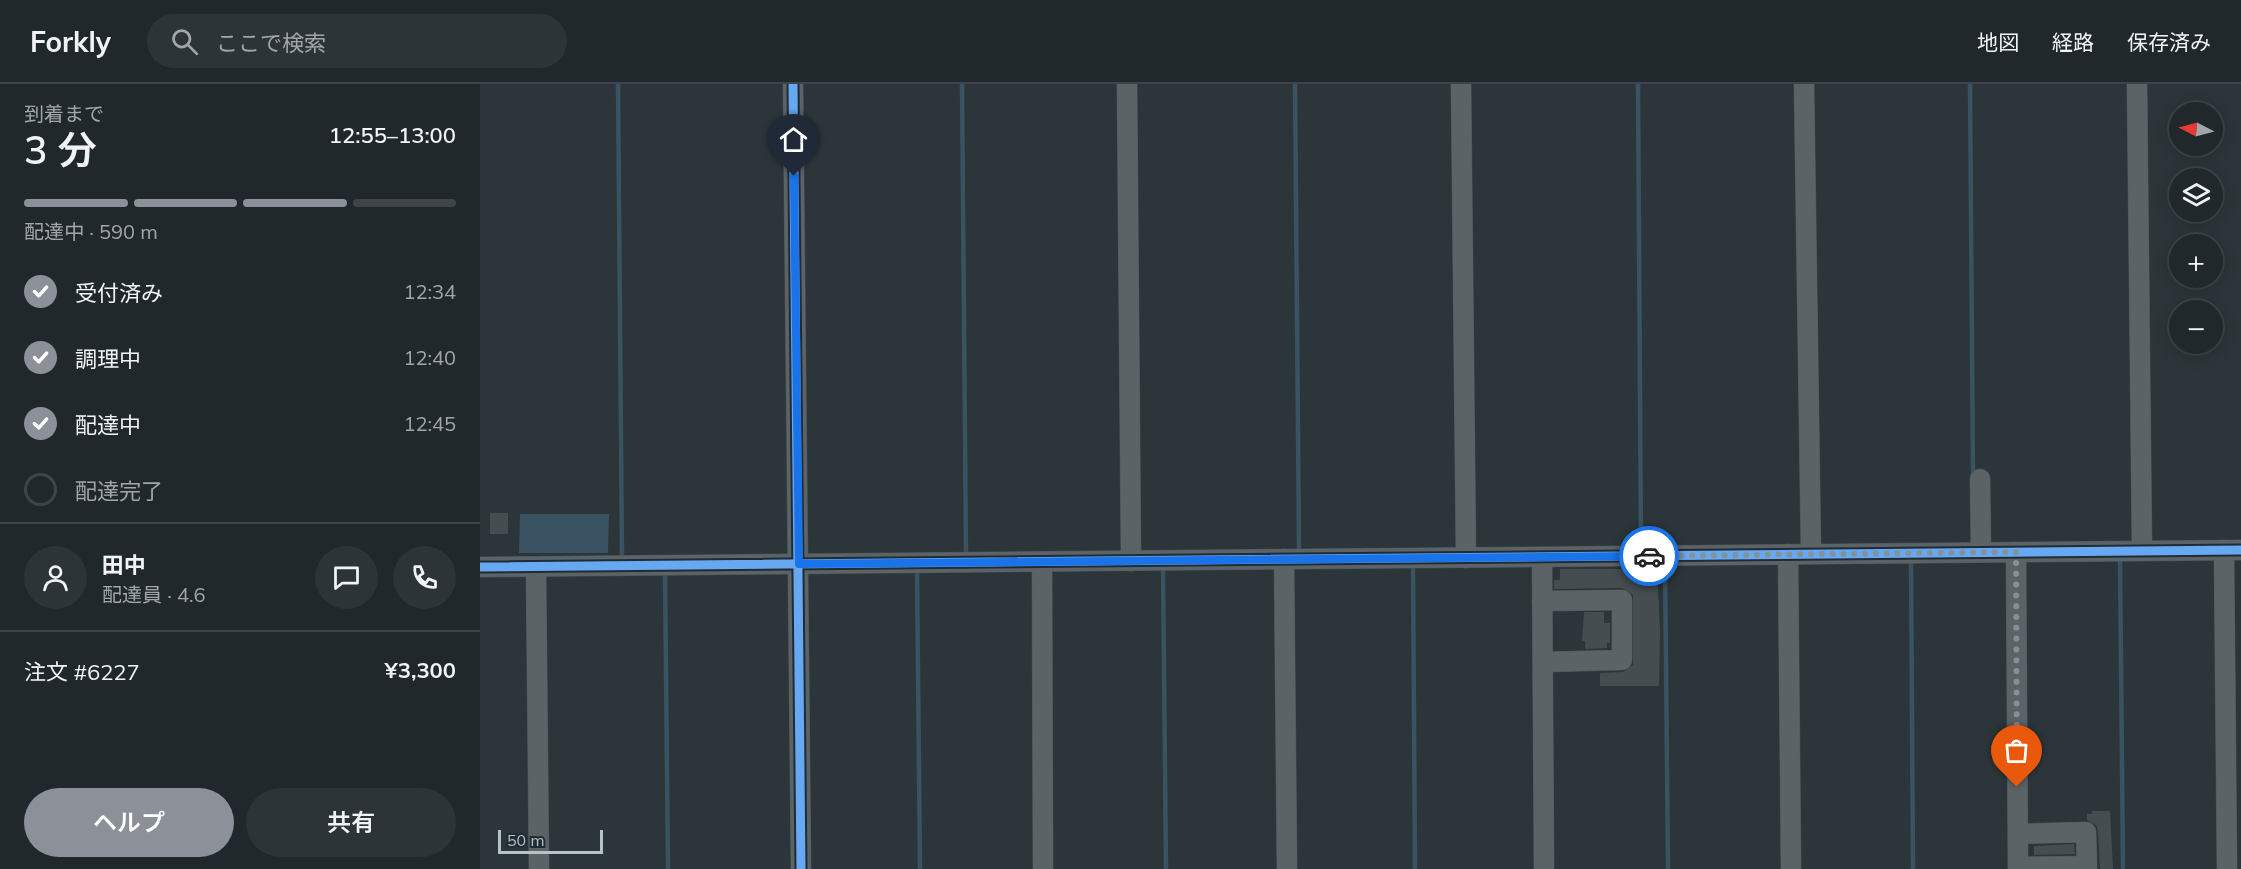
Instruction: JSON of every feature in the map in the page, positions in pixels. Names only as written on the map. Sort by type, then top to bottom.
[{"type":"street","points":[[793,84],[801,869]]},
{"type":"street","points":[[1127,84],[1131,561]]},
{"type":"street","points":[[1461,84],[1466,558]]},
{"type":"street","points":[[1804,84],[1811,554]]},
{"type":"street","points":[[2137,84],[2142,551]]},
{"type":"street","points":[[1980,479],[1981,552]]},
{"type":"street","points":[[480,567],[2232,550],[2227,869]]},
{"type":"street","points":[[2016,552],[2018,868],[2087,866],[2086,832],[2018,834]]},
{"type":"street","points":[[1788,554],[1791,869]]},
{"type":"street","points":[[1542,557],[1544,869]]},
{"type":"street","points":[[1284,559],[1287,869]]},
{"type":"street","points":[[1042,562],[1043,869]]},
{"type":"street","points":[[536,567],[539,869]]},
{"type":"street","points":[[1542,601],[1622,600],[1622,660],[1543,662]]},
{"type":"water","points":[[520,514],[609,514],[608,553],[519,553]]},
{"type":"building","points":[[490,513],[508,513],[508,534],[490,534]]},
{"type":"building","points":[[1560,569],[1657,569],[1660,630],[1659,686],[1600,686],[1600,673],[1623,672],[1633,665],[1633,595],[1622,588],[1554,589],[1554,580],[1560,580]]},
{"type":"building","points":[[1584,612],[1604,612],[1604,623],[1610,623],[1610,643],[1607,643],[1607,648],[1585,649],[1585,641],[1582,641]]},
{"type":"building","points":[[2092,811],[2110,811],[2113,869],[2100,869],[2098,831],[2096,825],[2087,820],[2087,814],[2092,814]]},
{"type":"building","points":[[2074,844],[2075,854],[2034,855],[2034,846]]},
{"type":"waterway","points":[[618,84],[622,556]]},
{"type":"waterway","points":[[962,84],[966,555]]},
{"type":"waterway","points":[[1295,84],[1299,548]]},
{"type":"waterway","points":[[1638,84],[1641,547]]},
{"type":"waterway","points":[[1970,84],[1973,477]]},
{"type":"waterway","points":[[2120,557],[2123,869]]},
{"type":"waterway","points":[[1911,560],[1913,869]]},
{"type":"waterway","points":[[1665,562],[1668,869]]},
{"type":"waterway","points":[[1413,565],[1415,869]]},
{"type":"waterway","points":[[1163,568],[1166,869]]},
{"type":"waterway","points":[[917,570],[920,869]]},
{"type":"waterway","points":[[665,574],[668,869]]},
{"type":"cycle path","points":[[793,84],[801,869]]},
{"type":"cycle path","points":[[480,567],[2241,550]]},
{"type":"way so far","points":[[1649,556],[2016,552],[2017,787]]},
{"type":"route","points":[[794,176],[799,564],[1649,556]]}]
